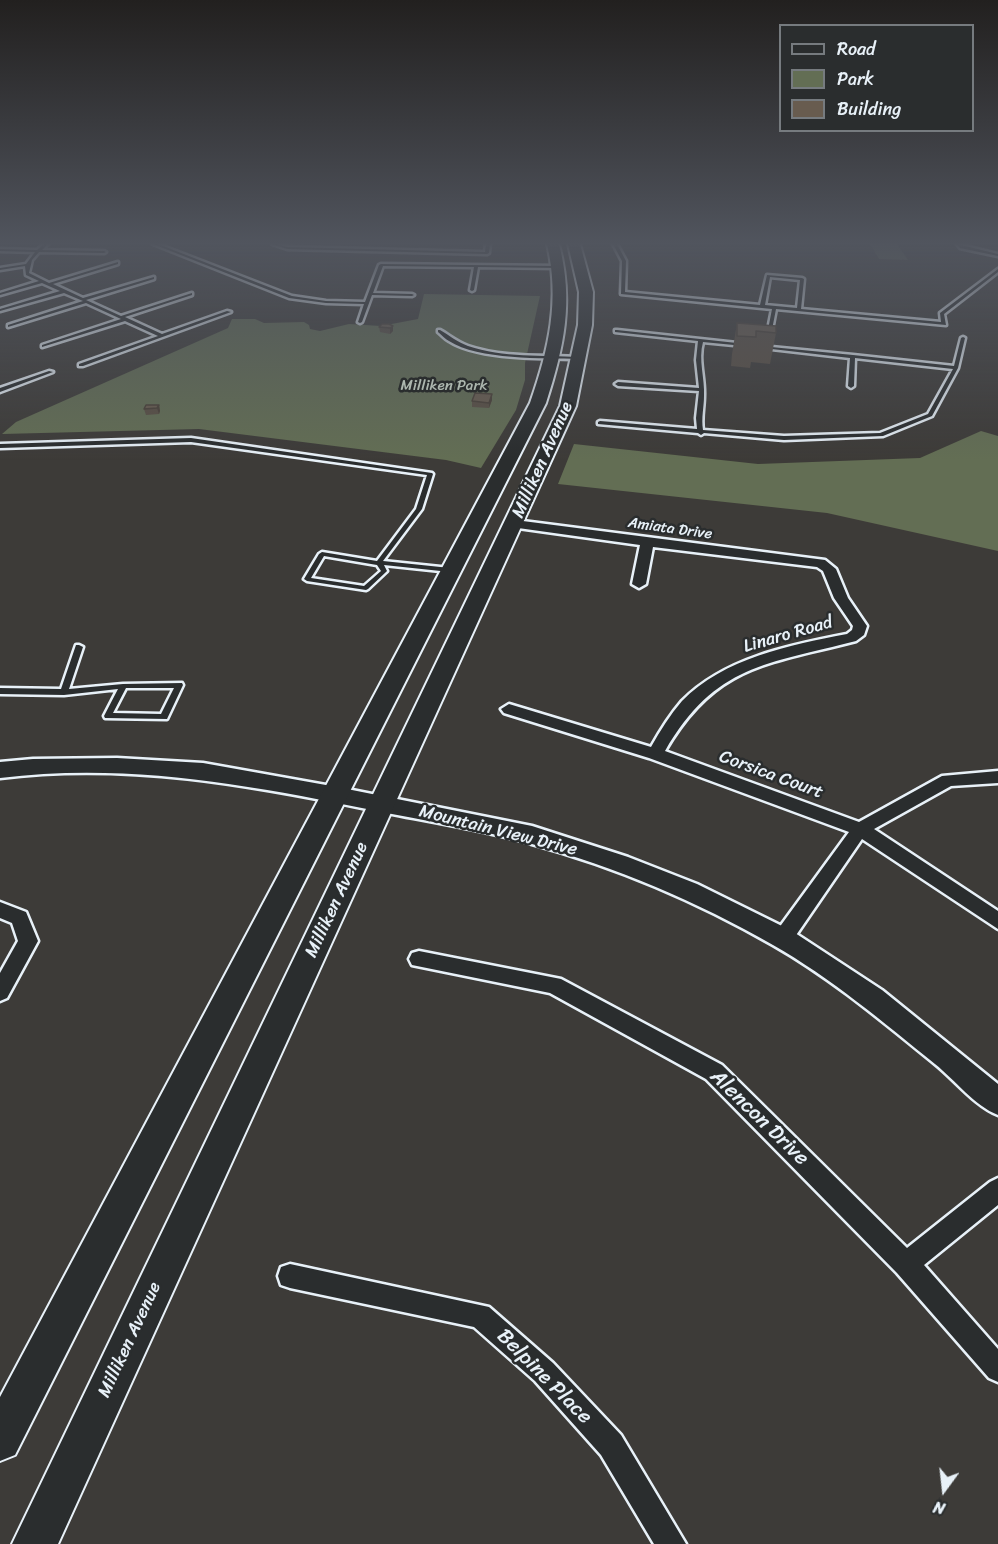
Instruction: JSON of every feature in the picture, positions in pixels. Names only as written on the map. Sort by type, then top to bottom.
[{"type":"main road","name":"Milliken Avenue","points":[[0,1440],[337,795],[538,403],[554,356],[561,316]]},
{"type":"main road","name":"Milliken Avenue","points":[[34,1544],[515,524],[568,406],[579,358],[585,316]]},
{"type":"street","name":"Amiata Drive","points":[[515,524],[647,543],[820,563],[829,569],[841,598],[860,626],[859,632]]},
{"type":"street","points":[[639,584],[647,543]]},
{"type":"street","name":"Linaro Road","points":[[655,754],[691,702],[736,670],[775,655],[851,638],[859,632]]},
{"type":"street","name":"Corsica Court","points":[[509,709],[655,754],[860,829],[998,921]]},
{"type":"street","name":"Mountain View Drive","points":[[0,770],[33,766],[117,765],[203,771],[337,795],[532,836],[620,863],[689,891],[783,938],[873,998],[965,1072],[998,1102]]},
{"type":"street","points":[[783,938],[860,829],[948,780],[998,777]]},
{"type":"street","points":[[0,910],[19,918],[28,941],[0,992]]},
{"type":"street","name":"Alencon Drive","points":[[419,959],[554,985],[714,1072],[906,1264],[998,1370]]},
{"type":"street","points":[[906,1264],[998,1190]]},
{"type":"street","name":"Belpine Place","points":[[290,1276],[480,1316],[544,1372],[610,1445],[671,1544]]},
{"type":"lane","points":[[10,326],[39,316]]},
{"type":"lane","points":[[119,316],[162,336]]},
{"type":"lane","points":[[44,346],[128,316]]},
{"type":"lane","points":[[81,365],[219,316]]},
{"type":"lane","points":[[360,322],[362,316]]},
{"type":"lane","points":[[766,347],[772,316]]},
{"type":"lane","points":[[862,316],[944,324],[942,316]]},
{"type":"lane","points":[[440,331],[444,338],[476,350],[579,358]]},
{"type":"lane","points":[[617,331],[956,368]]},
{"type":"lane","points":[[600,423],[784,438],[881,435],[930,415],[956,368],[963,338]]},
{"type":"lane","points":[[701,340],[698,348],[702,390],[698,425],[701,432]]},
{"type":"lane","points":[[851,386],[853,356]]},
{"type":"lane","points":[[0,390],[51,372]]},
{"type":"lane","points":[[618,384],[702,390]]},
{"type":"lane","points":[[0,446],[191,440],[430,474],[419,509],[379,563]]},
{"type":"lane","points":[[379,563],[384,571],[366,588],[307,579],[322,554],[379,563],[452,570]]},
{"type":"lane","points":[[64,692],[78,647]]},
{"type":"lane","points":[[0,691],[64,692],[123,686],[179,685],[164,717],[108,716],[123,686]]},
{"type":"green space","name":"Milliken Park","points":[[419,316],[536,316],[525,363],[525,380],[516,410],[481,468],[446,460],[199,429],[2,434],[16,422],[228,328],[232,319],[255,319],[264,323],[304,322],[309,325],[310,329],[320,331],[349,324],[381,326],[418,319]]},
{"type":"green space","points":[[981,431],[998,436],[998,551],[827,513],[558,484],[574,444],[758,464],[920,458]]},
{"type":"building","points":[[737,323],[776,326],[776,333],[756,331],[756,337],[737,336]]},
{"type":"building","points":[[382,324],[389,324],[393,326],[379,327]]},
{"type":"building","points":[[475,393],[492,394],[489,403],[472,401]]},
{"type":"building","points":[[146,405],[159,405],[157,408],[144,409]]}]
